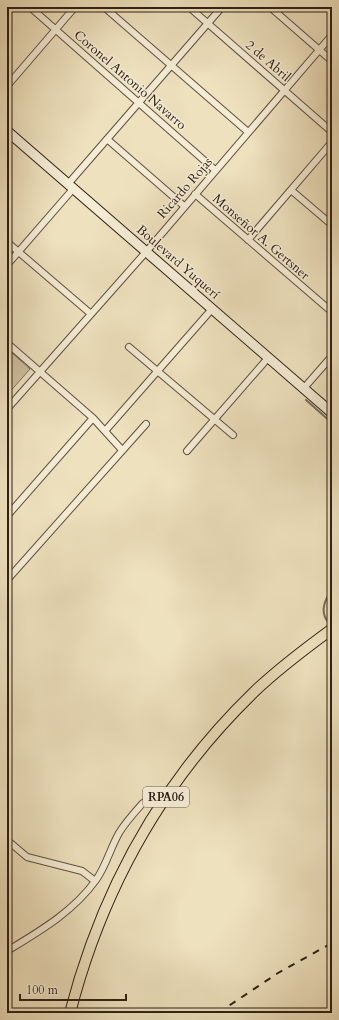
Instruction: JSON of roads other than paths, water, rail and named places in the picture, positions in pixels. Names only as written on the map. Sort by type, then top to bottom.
[{"type":"main road","name":"Boulevard Yuquerí","points":[[9,137],[71,186],[332,412]]},
{"type":"main road","name":"RPA06","points":[[70,1013],[87,951],[102,913],[139,837],[160,805],[194,758],[255,691],[332,629]]},
{"type":"street","name":"Coronel Antonio Navarro","points":[[30,7],[216,170]]},
{"type":"street","points":[[7,86],[75,7]]},
{"type":"street","points":[[104,7],[248,132]]},
{"type":"street","name":"2 de Abril","points":[[189,7],[332,132]]},
{"type":"street","points":[[7,265],[107,139],[222,7]]},
{"type":"street","points":[[270,7],[332,61]]},
{"type":"street","name":"Ricardo Rojas","points":[[7,409],[146,252],[332,35]]},
{"type":"street","points":[[107,139],[184,206]]},
{"type":"street","points":[[248,240],[332,142]]},
{"type":"street","points":[[291,190],[332,225]]},
{"type":"street","name":"Monseñor A. Gertsner","points":[[195,194],[332,312]]},
{"type":"street","points":[[7,242],[91,314]]},
{"type":"street","points":[[105,431],[212,309]]},
{"type":"street","points":[[7,343],[93,418],[122,450]]},
{"type":"street","points":[[129,347],[233,435]]},
{"type":"street","points":[[304,388],[332,356]]},
{"type":"street","points":[[187,451],[268,358]]},
{"type":"street","points":[[7,516],[93,418]]},
{"type":"street","points":[[8,578],[146,424]]},
{"type":"street","points":[[7,951],[56,921],[74,905],[95,881],[106,864],[120,832],[142,804],[146,801],[160,805]]},
{"type":"street","points":[[7,840],[27,857],[82,871],[95,881]]},
{"type":"waterway","points":[[306,400],[332,423]]},
{"type":"waterway","points":[[328,622],[324,614],[324,606],[332,591]]},
{"type":"railway","points":[[218,1013],[278,973],[332,943]]}]
